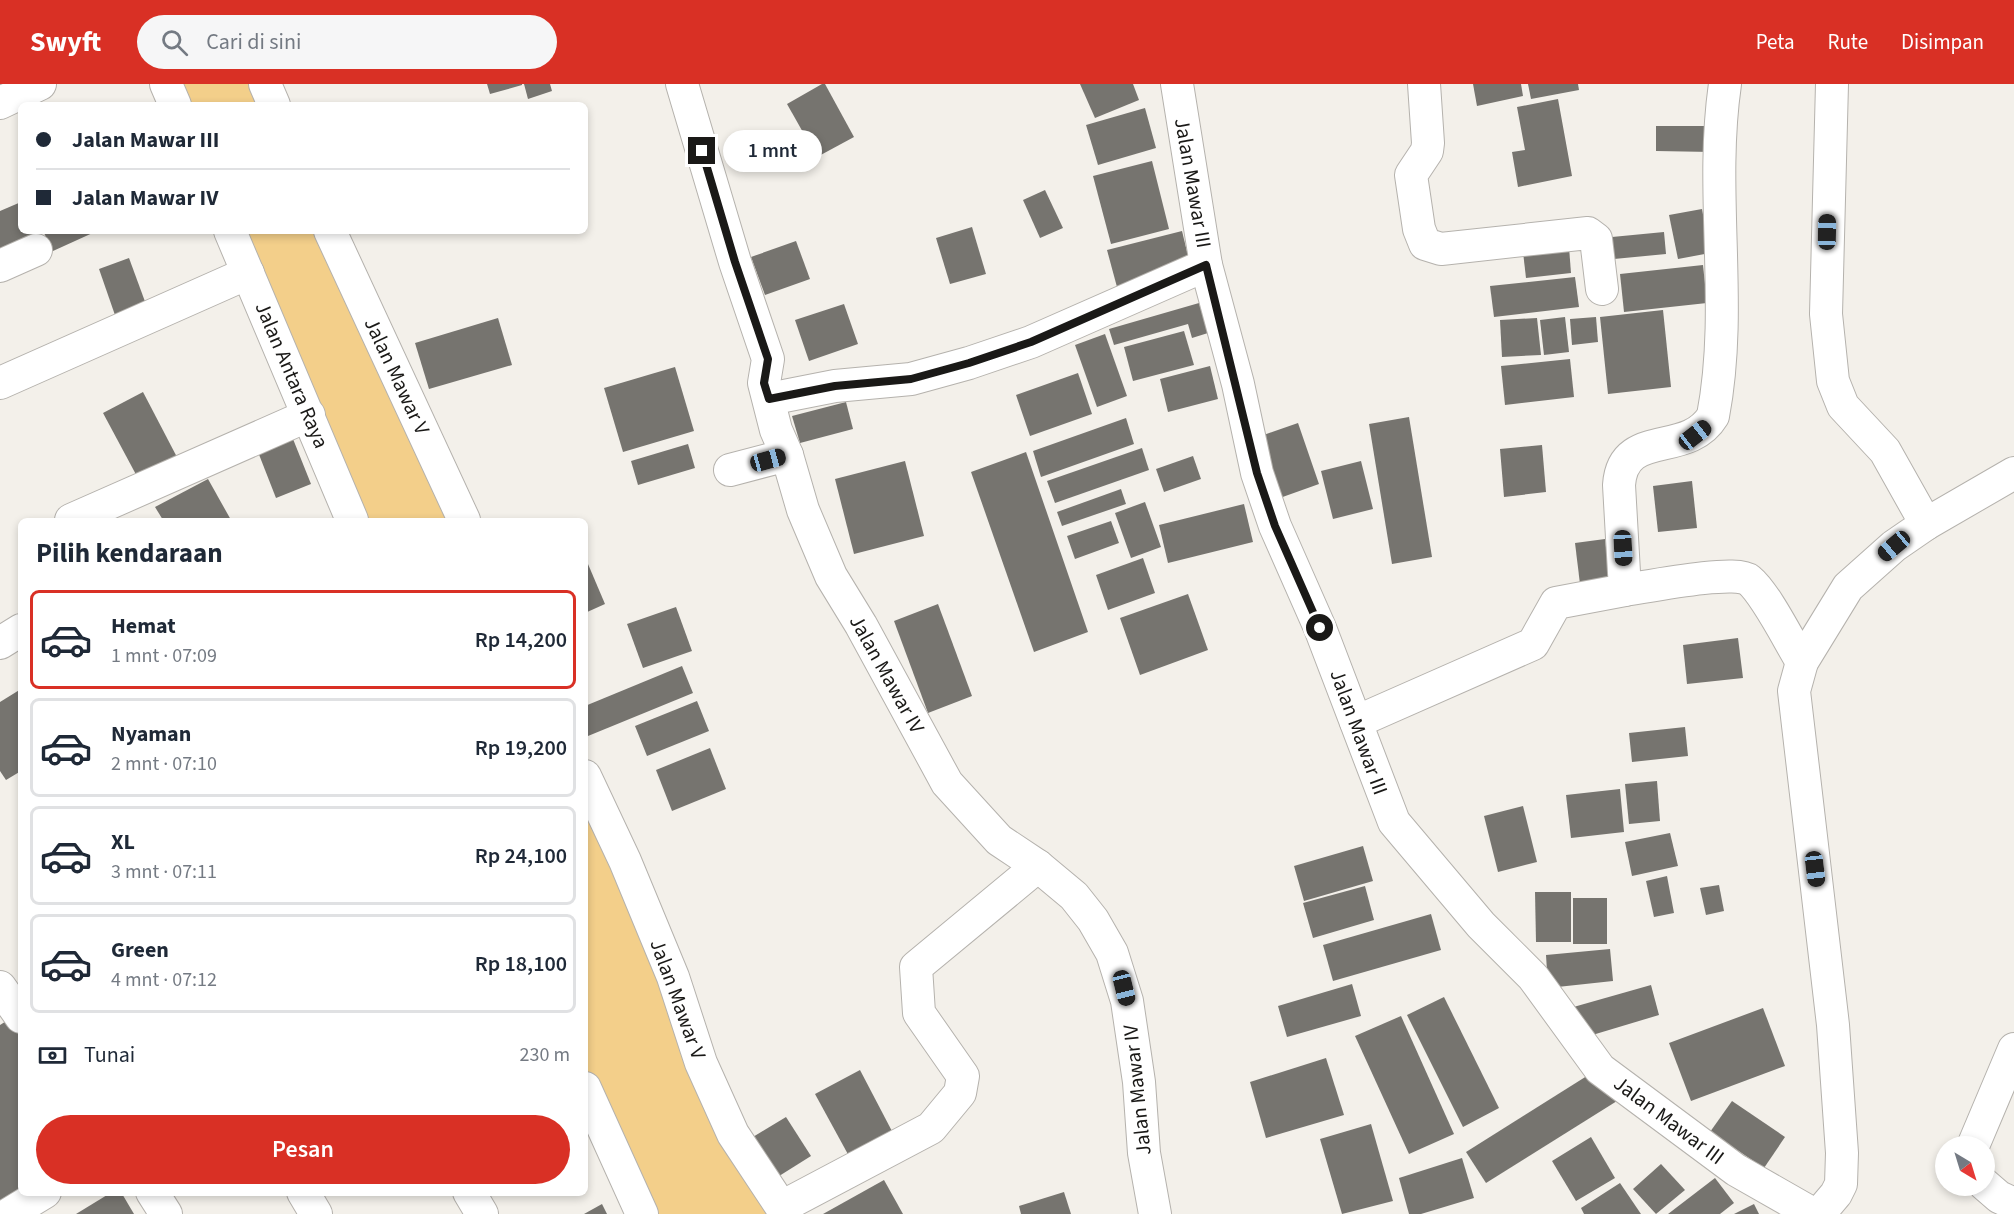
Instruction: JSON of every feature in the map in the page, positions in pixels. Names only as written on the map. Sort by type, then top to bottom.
[{"type":"street","points":[[0,103],[40,84]]},
{"type":"street","points":[[166,84],[174,102]]},
{"type":"street","points":[[265,84],[273,102]]},
{"type":"street","name":"Jalan Mawar IV","points":[[682,84],[735,262],[768,359],[764,383],[776,430],[787,455],[803,510],[831,576],[861,625],[947,783],[999,840],[1038,866],[1074,896],[1093,920],[1121,975],[1139,1082],[1144,1153],[1155,1214]]},
{"type":"street","name":"Jalan Mawar III","points":[[1177,84],[1206,265],[1257,473],[1275,526],[1320,628],[1394,822],[1473,916],[1533,977],[1600,1069],[1736,1170],[1813,1214]]},
{"type":"street","points":[[1424,84],[1428,143],[1426,152],[1412,175],[1419,229],[1425,244],[1441,249],[1588,233],[1596,240],[1602,289]]},
{"type":"street","points":[[1625,590],[1619,485],[1620,472],[1626,460],[1640,449],[1680,441],[1695,435],[1706,427],[1713,416],[1722,333],[1719,172],[1725,84]]},
{"type":"street","points":[[1832,84],[1826,314],[1833,381],[1843,406],[1885,451],[1926,525]]},
{"type":"street","name":"Jalan Antara Raya","points":[[231,234],[351,518]]},
{"type":"street","name":"Jalan Mawar V","points":[[331,234],[463,518]]},
{"type":"street","points":[[0,266],[36,250]]},
{"type":"street","points":[[769,399],[835,386],[911,379],[969,363],[1031,342],[1206,265]]},
{"type":"street","points":[[0,383],[248,273]]},
{"type":"street","points":[[76,518],[309,415]]},
{"type":"street","points":[[730,470],[787,455]]},
{"type":"street","points":[[1819,1214],[1836,1194],[1841,1184],[1842,1153],[1833,1025],[1794,691],[1802,662],[1848,588],[1894,546],[2014,473]]},
{"type":"street","points":[[1356,722],[1533,644],[1556,603],[1707,578],[1743,577],[1751,582],[1802,662]]},
{"type":"street","points":[[0,643],[18,632]]},
{"type":"street","name":"Jalan Mawar V","points":[[588,782],[625,861],[673,977],[701,1063],[734,1134],[785,1212]]},
{"type":"street","points":[[785,1212],[793,1201],[931,1128],[960,1093],[963,1076],[919,1013],[916,968],[1038,866]]},
{"type":"street","points":[[1977,1136],[2014,1049]]},
{"type":"street","points":[[588,1095],[642,1214]]},
{"type":"street","points":[[1995,1194],[2014,1204]]},
{"type":"street","points":[[9,1214],[38,1196]]},
{"type":"street","points":[[155,1196],[166,1214]]},
{"type":"street","points":[[305,1196],[316,1214]]},
{"type":"street","points":[[472,1196],[482,1214]]},
{"type":"shaded area","points":[[166,84],[265,84],[273,102],[174,102]]},
{"type":"shaded area","points":[[231,234],[331,234],[463,518],[350,518]]},
{"type":"shaded area","points":[[588,783],[786,1214],[642,1214],[588,1096]]},
{"type":"building","points":[[487,84],[522,84],[522,85],[490,94]]},
{"type":"building","points":[[524,84],[550,84],[552,91],[528,99]]},
{"type":"building","points":[[825,84],[854,137],[817,157],[787,104]]},
{"type":"building","points":[[1080,84],[1133,84],[1139,100],[1095,118]]},
{"type":"building","points":[[1473,84],[1521,84],[1523,96],[1477,106]]},
{"type":"building","points":[[1528,84],[1578,84],[1579,90],[1531,99]]},
{"type":"building","points":[[1558,99],[1572,176],[1518,187],[1512,152],[1525,150],[1517,107]]},
{"type":"building","points":[[1145,108],[1156,148],[1098,165],[1086,125]]},
{"type":"building","points":[[1656,126],[1713,126],[1712,152],[1656,151]]},
{"type":"building","points":[[1152,161],[1169,229],[1111,244],[1093,176]]},
{"type":"building","points":[[1045,190],[1063,228],[1040,238],[1023,200]]},
{"type":"building","points":[[18,203],[18,234],[35,234],[37,238],[0,254],[0,211]]},
{"type":"building","points":[[1702,209],[1710,253],[1678,259],[1669,215]]},
{"type":"building","points":[[972,227],[986,274],[950,284],[936,238]]},
{"type":"building","points":[[1182,231],[1191,268],[1117,287],[1107,250]]},
{"type":"building","points":[[1664,232],[1666,254],[1614,259],[1612,237]]},
{"type":"building","points":[[44,234],[90,234],[53,251]]},
{"type":"building","points":[[796,241],[810,279],[765,295],[751,257]]},
{"type":"building","points":[[1569,247],[1571,273],[1526,278],[1523,252]]},
{"type":"building","points":[[129,258],[147,307],[116,318],[99,269]]},
{"type":"building","points":[[1703,265],[1707,303],[1624,312],[1620,274]]},
{"type":"building","points":[[1575,277],[1579,307],[1494,317],[1490,286]]},
{"type":"building","points":[[1199,303],[1208,333],[1192,338],[1188,324],[1114,345],[1109,329]]},
{"type":"building","points":[[844,304],[858,344],[809,361],[795,320]]},
{"type":"building","points":[[1663,310],[1671,387],[1608,394],[1600,317]]},
{"type":"building","points":[[1565,317],[1569,352],[1544,355],[1540,320]]},
{"type":"building","points":[[1596,317],[1598,342],[1572,345],[1570,319]]},
{"type":"building","points":[[498,318],[512,365],[429,389],[415,343]]},
{"type":"building","points":[[1537,318],[1541,355],[1502,357],[1500,320]]},
{"type":"building","points":[[1184,331],[1194,365],[1133,381],[1124,347]]},
{"type":"building","points":[[1105,334],[1127,396],[1097,407],[1075,345]]},
{"type":"building","points":[[1570,359],[1574,397],[1505,405],[1501,366]]},
{"type":"building","points":[[1210,366],[1218,399],[1168,412],[1160,379]]},
{"type":"building","points":[[675,367],[694,431],[623,452],[604,388]]},
{"type":"building","points":[[1078,373],[1092,414],[1030,436],[1016,395]]},
{"type":"building","points":[[143,392],[179,461],[140,482],[103,413]]},
{"type":"building","points":[[846,402],[853,429],[800,443],[792,416]]},
{"type":"building","points":[[1409,417],[1432,557],[1392,564],[1369,424]]},
{"type":"building","points":[[1126,418],[1134,444],[1041,477],[1033,451]]},
{"type":"building","points":[[1298,423],[1319,484],[1277,499],[1255,438]]},
{"type":"building","points":[[293,439],[311,484],[276,498],[258,452]]},
{"type":"building","points":[[688,444],[695,468],[638,485],[631,461]]},
{"type":"building","points":[[1542,445],[1546,492],[1504,497],[1500,449]]},
{"type":"building","points":[[1142,448],[1149,470],[1055,503],[1047,481]]},
{"type":"building","points":[[1026,452],[1088,632],[1034,652],[971,472]]},
{"type":"building","points":[[1193,456],[1201,479],[1164,492],[1156,469]]},
{"type":"building","points":[[905,461],[924,536],[854,554],[835,479]]},
{"type":"building","points":[[1361,461],[1373,509],[1333,519],[1321,471]]},
{"type":"building","points":[[208,479],[230,518],[162,518],[155,507]]},
{"type":"building","points":[[1692,481],[1697,528],[1658,532],[1653,486]]},
{"type":"building","points":[[1121,489],[1126,504],[1062,526],[1057,512]]},
{"type":"building","points":[[1145,502],[1161,547],[1131,558],[1115,513]]},
{"type":"building","points":[[1244,504],[1253,542],[1168,563],[1159,525]]},
{"type":"building","points":[[1111,521],[1119,543],[1075,559],[1067,536]]},
{"type":"building","points":[[1605,539],[1610,581],[1580,584],[1575,543]]},
{"type":"building","points":[[1143,558],[1155,593],[1108,610],[1096,575]]},
{"type":"building","points":[[588,564],[605,604],[588,612]]},
{"type":"building","points":[[1188,594],[1208,650],[1140,675],[1120,618]]},
{"type":"building","points":[[938,604],[972,696],[928,713],[894,621]]},
{"type":"building","points":[[676,607],[692,651],[643,668],[627,624]]},
{"type":"building","points":[[1738,638],[1743,678],[1687,684],[1683,645]]},
{"type":"building","points":[[682,666],[693,693],[588,736],[588,705]]},
{"type":"building","points":[[18,691],[18,773],[6,780],[0,771],[0,702]]},
{"type":"building","points":[[697,701],[709,731],[647,756],[635,726]]},
{"type":"building","points":[[1685,727],[1688,756],[1632,762],[1629,733]]},
{"type":"building","points":[[710,748],[726,789],[672,811],[656,770]]},
{"type":"building","points":[[1657,781],[1660,821],[1629,824],[1625,784]]},
{"type":"building","points":[[1620,789],[1624,832],[1571,838],[1566,795]]},
{"type":"building","points":[[1523,806],[1537,862],[1498,872],[1484,816]]},
{"type":"building","points":[[1670,833],[1678,866],[1632,876],[1625,842]]},
{"type":"building","points":[[1363,846],[1373,881],[1304,901],[1294,866]]},
{"type":"building","points":[[1667,876],[1674,913],[1654,917],[1646,881]]},
{"type":"building","points":[[1719,885],[1724,911],[1706,915],[1700,888]]},
{"type":"building","points":[[1365,886],[1374,920],[1313,938],[1303,903]]},
{"type":"building","points":[[1535,892],[1571,892],[1571,942],[1536,942]]},
{"type":"building","points":[[1573,898],[1607,898],[1607,944],[1573,944]]},
{"type":"building","points":[[1431,914],[1441,950],[1333,981],[1323,945]]},
{"type":"building","points":[[1610,949],[1613,981],[1548,988],[1546,955]]},
{"type":"building","points":[[1352,984],[1361,1016],[1287,1037],[1278,1006]]},
{"type":"building","points":[[1651,985],[1659,1015],[1579,1039],[1570,1008]]},
{"type":"building","points":[[1444,997],[1499,1108],[1463,1127],[1407,1015]]},
{"type":"building","points":[[1763,1008],[1785,1066],[1691,1101],[1669,1043]]},
{"type":"building","points":[[16,1015],[18,1018],[18,1191],[0,1202],[0,1025]]},
{"type":"building","points":[[1401,1016],[1454,1134],[1409,1154],[1355,1036]]},
{"type":"building","points":[[1326,1058],[1344,1115],[1266,1138],[1250,1082]]},
{"type":"building","points":[[1598,1069],[1617,1101],[1486,1183],[1466,1152]]},
{"type":"building","points":[[860,1070],[894,1135],[850,1158],[815,1094]]},
{"type":"building","points":[[1732,1101],[1785,1137],[1764,1168],[1710,1132]]},
{"type":"building","points":[[786,1117],[811,1156],[768,1183],[743,1143]]},
{"type":"building","points":[[1371,1124],[1393,1201],[1342,1214],[1320,1139]]},
{"type":"building","points":[[1591,1137],[1615,1178],[1576,1201],[1552,1161]]},
{"type":"building","points":[[1462,1158],[1474,1198],[1421,1214],[1409,1214],[1399,1178]]},
{"type":"building","points":[[1661,1164],[1685,1190],[1656,1214],[1633,1189]]},
{"type":"building","points":[[1715,1178],[1734,1203],[1720,1214],[1668,1214]]},
{"type":"building","points":[[884,1180],[903,1214],[823,1214]]},
{"type":"building","points":[[1620,1183],[1641,1214],[1584,1214],[1581,1208]]},
{"type":"building","points":[[1064,1192],[1071,1214],[1021,1214],[1019,1206]]},
{"type":"building","points":[[105,1196],[123,1196],[134,1214],[76,1214]]},
{"type":"building","points":[[602,1204],[607,1214],[584,1214]]},
{"type":"building","points":[[1754,1204],[1759,1214],[1734,1214]]},
{"type":"route","points":[[702,151],[735,262],[768,359],[764,383],[769,399],[835,386],[911,379],[969,363],[1031,342],[1206,265],[1238,384],[1257,473],[1275,526],[1320,628]]}]
